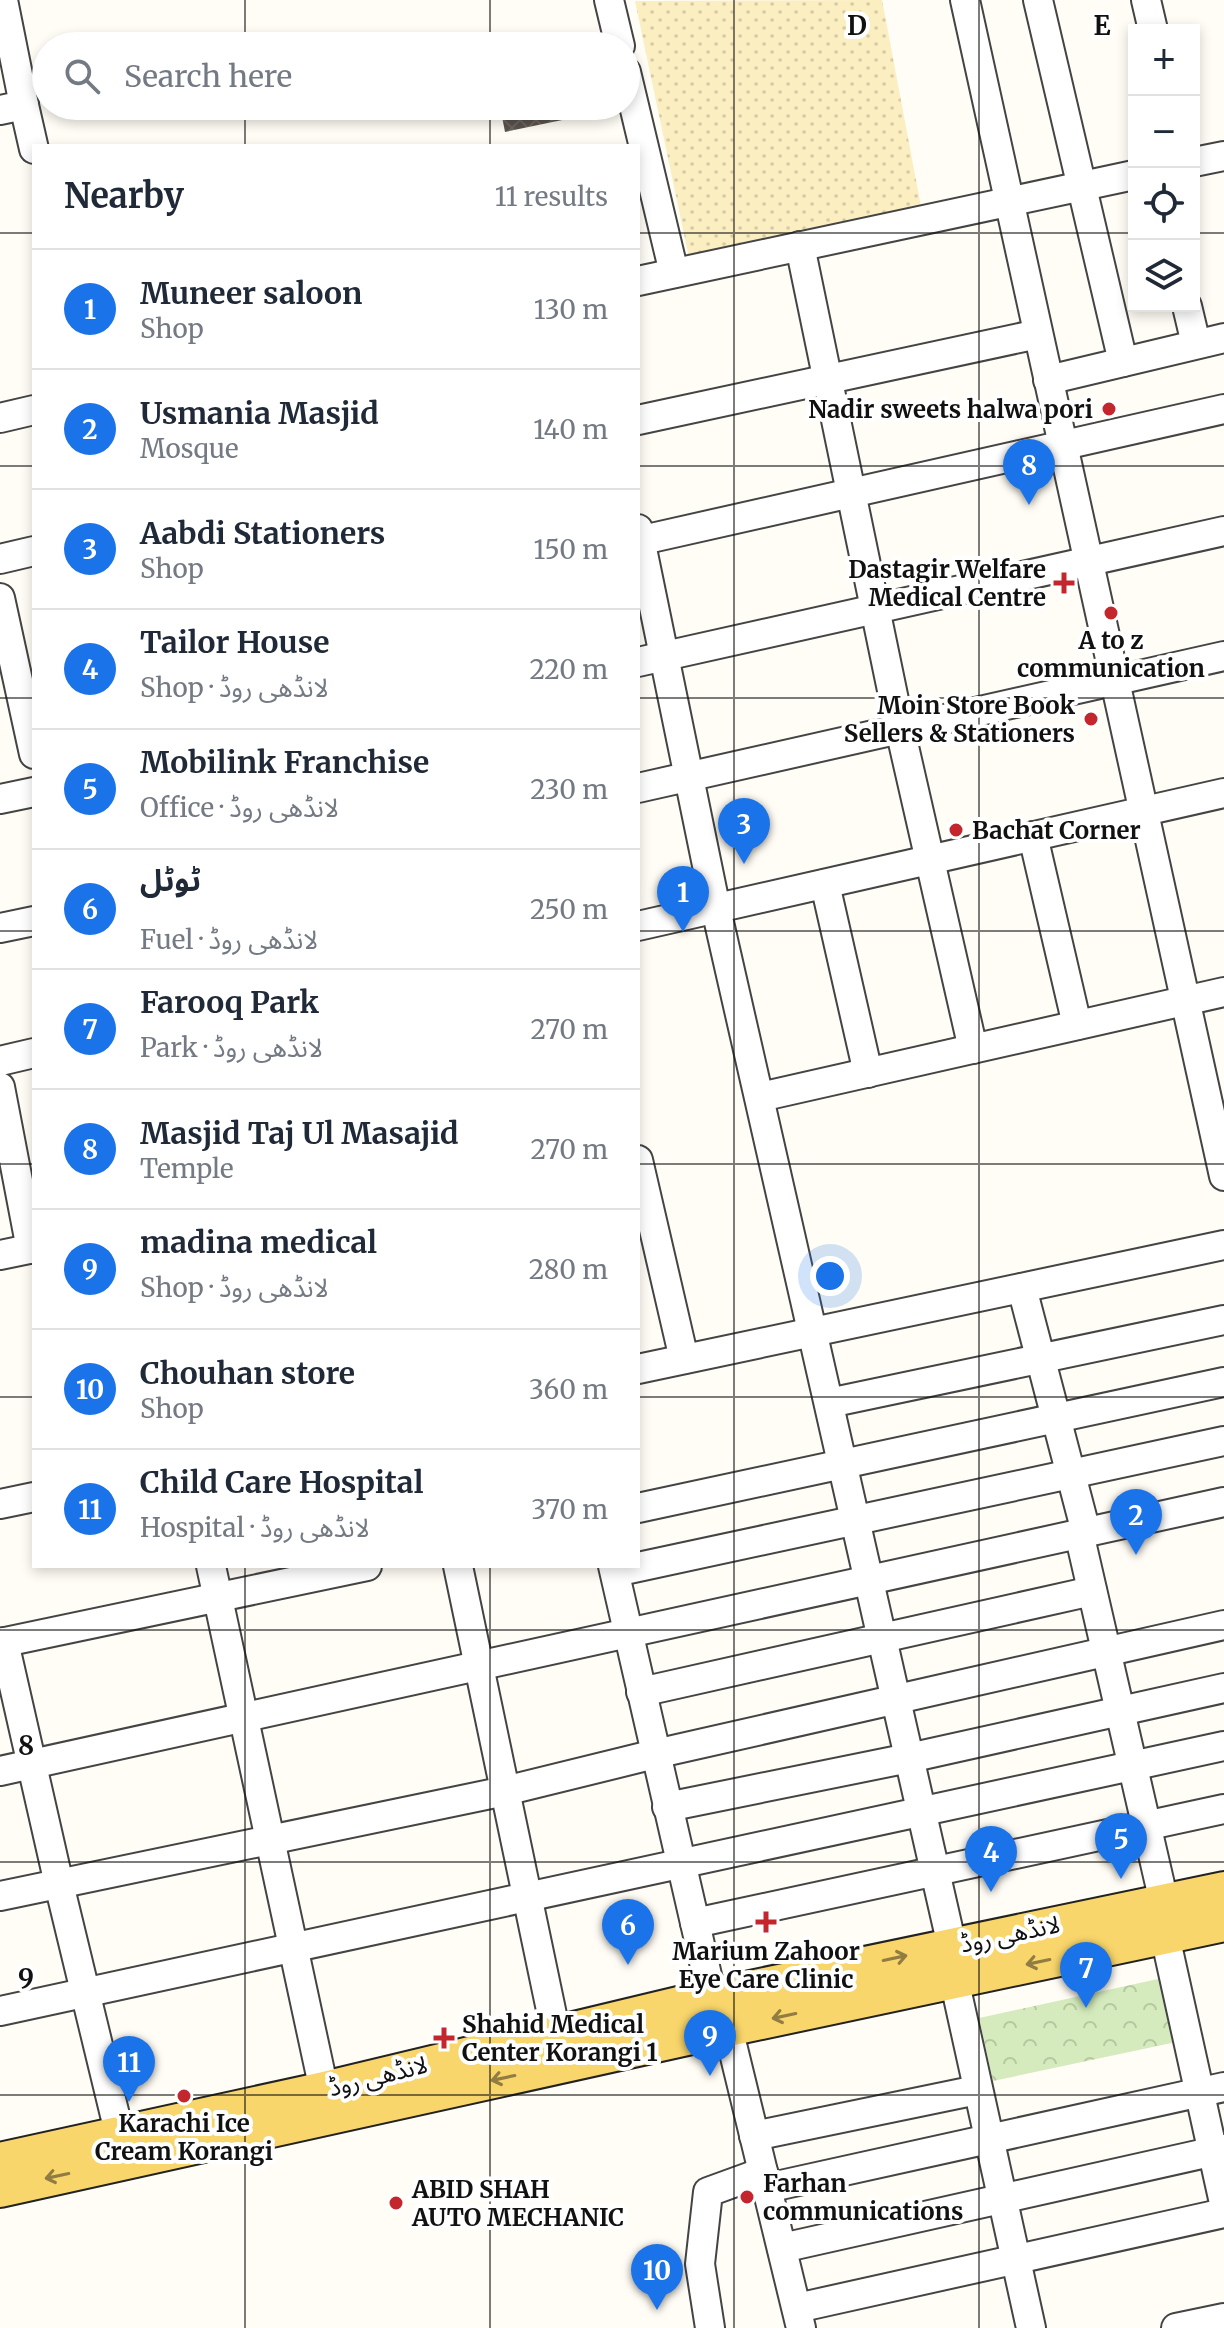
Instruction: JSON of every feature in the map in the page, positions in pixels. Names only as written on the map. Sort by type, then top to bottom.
[{"type":"main road","name":"لانڈھی روڈ","points":[[0,2189],[559,2049],[720,2012],[1165,1919],[1224,1890]]},
{"type":"main road","name":"لانڈھی روڈ","points":[[1165,1919],[1224,1923]]},
{"type":"main road","name":"لانڈھی روڈ","points":[[0,2161],[324,2090],[559,2049]]},
{"type":"street","points":[[3,0],[12,108],[32,145]]},
{"type":"street","points":[[609,0],[617,32]]},
{"type":"street","points":[[965,0],[1224,1176]]},
{"type":"street","points":[[1038,0],[1123,362]]},
{"type":"street","points":[[1146,0],[1152,24]]},
{"type":"street","points":[[637,120],[674,273]]},
{"type":"street","points":[[1200,161],[1224,158]]},
{"type":"street","points":[[640,281],[1128,176]]},
{"type":"street","points":[[800,246],[900,729],[973,1049]]},
{"type":"street","points":[[1188,312],[1196,344]]},
{"type":"street","points":[[640,420],[1038,334]]},
{"type":"street","points":[[1048,380],[1224,338]]},
{"type":"street","points":[[640,537],[1224,409]]},
{"type":"street","points":[[0,418],[32,410]]},
{"type":"street","points":[[651,659],[1224,531]]},
{"type":"street","points":[[640,547],[651,659],[689,776],[716,909],[935,1873],[977,2090],[1031,2328]]},
{"type":"street","points":[[0,559],[32,551]]},
{"type":"street","points":[[0,598],[32,744]]},
{"type":"street","points":[[640,788],[1224,656]]},
{"type":"street","points":[[0,799],[32,792]]},
{"type":"street","points":[[640,926],[1224,793]]},
{"type":"street","points":[[1033,836],[1077,1025]]},
{"type":"street","points":[[825,884],[868,1073]]},
{"type":"street","points":[[0,928],[32,921]]},
{"type":"street","points":[[760,1097],[1224,992]]},
{"type":"street","points":[[0,1061],[32,1053]]},
{"type":"street","points":[[0,1087],[32,1249],[0,1255]]},
{"type":"street","points":[[640,1169],[684,1359]]},
{"type":"street","points":[[640,1369],[1224,1245]]},
{"type":"street","points":[[1022,1288],[1071,1474],[1092,1591],[1165,1919],[1212,2090],[1224,2203]]},
{"type":"street","points":[[829,1403],[1224,1320]]},
{"type":"street","points":[[640,1508],[1224,1382]]},
{"type":"street","points":[[640,1564],[854,1522],[1224,1441]]},
{"type":"street","points":[[0,1504],[32,1497]]},
{"type":"street","points":[[0,1771],[1224,1502]]},
{"type":"street","points":[[211,1568],[324,2090]]},
{"type":"street","points":[[120,2136],[2,1643],[358,1568]]},
{"type":"street","points":[[458,1568],[559,2049]]},
{"type":"street","points":[[614,1569],[695,1923],[754,2136],[799,2318],[1016,2260],[1224,2213]]},
{"type":"street","points":[[641,1692],[1092,1591]]},
{"type":"street","points":[[0,1896],[505,1791],[1224,1625]]},
{"type":"street","points":[[667,1807],[909,1758],[1224,1688]]},
{"type":"street","points":[[0,2011],[1224,1746]]},
{"type":"street","points":[[695,1923],[1224,1809]]},
{"type":"street","points":[[754,2136],[977,2090]]},
{"type":"street","points":[[710,2328],[700,2264],[708,2192],[988,2139],[1212,2090]]},
{"type":"street","points":[[782,2248],[1218,2150]]},
{"type":"street","points":[[1176,2328],[1224,2318]]},
{"type":"sand","points":[[882,0],[922,212],[689,258],[635,1]]},
{"type":"green space","points":[[1167,1977],[1181,2041],[993,2081],[979,2018]]},
{"type":"building","points":[[503,120],[562,120],[505,132]]},
{"type":"place","name":"Nadir sweets halwa pori","points":[[1109,409]]},
{"type":"place","name":"Masjid Taj Ul Masajid","points":[[1029,505]]},
{"type":"place","name":"Dastagir Welfare Medical Centre","points":[[1064,583]]},
{"type":"place","name":"A to z communication","points":[[1111,613]]},
{"type":"place","name":"Moin Store Book Sellers & Stationers","points":[[1091,719]]},
{"type":"place","name":"Bachat Corner","points":[[956,830]]},
{"type":"place","name":"Aabdi Stationers","points":[[744,864]]},
{"type":"place","name":"Muneer saloon","points":[[683,932]]},
{"type":"place","name":"Usmania Masjid","points":[[1136,1555]]},
{"type":"place","name":"Mobilink Franchise","points":[[1121,1879]]},
{"type":"place","name":"Tailor House","points":[[991,1892]]},
{"type":"place","name":"Marium Zahoor Eye Care Clinic","points":[[766,1922]]},
{"type":"place","name":"ٹوٹل","points":[[628,1965]]},
{"type":"place","name":"Farooq Park","points":[[1086,2008]]},
{"type":"place","name":"Shahid Medical Center Korangi 1","points":[[444,2038]]},
{"type":"place","name":"madina medical","points":[[710,2076]]},
{"type":"place","name":"Karachi Ice Cream Korangi","points":[[184,2096]]},
{"type":"place","name":"Child Care Hospital","points":[[129,2102]]},
{"type":"place","name":"Farhan communications","points":[[747,2197]]},
{"type":"place","name":"ABID SHAH AUTO MECHANIC","points":[[396,2203]]},
{"type":"place","name":"Chouhan store","points":[[657,2310]]}]
